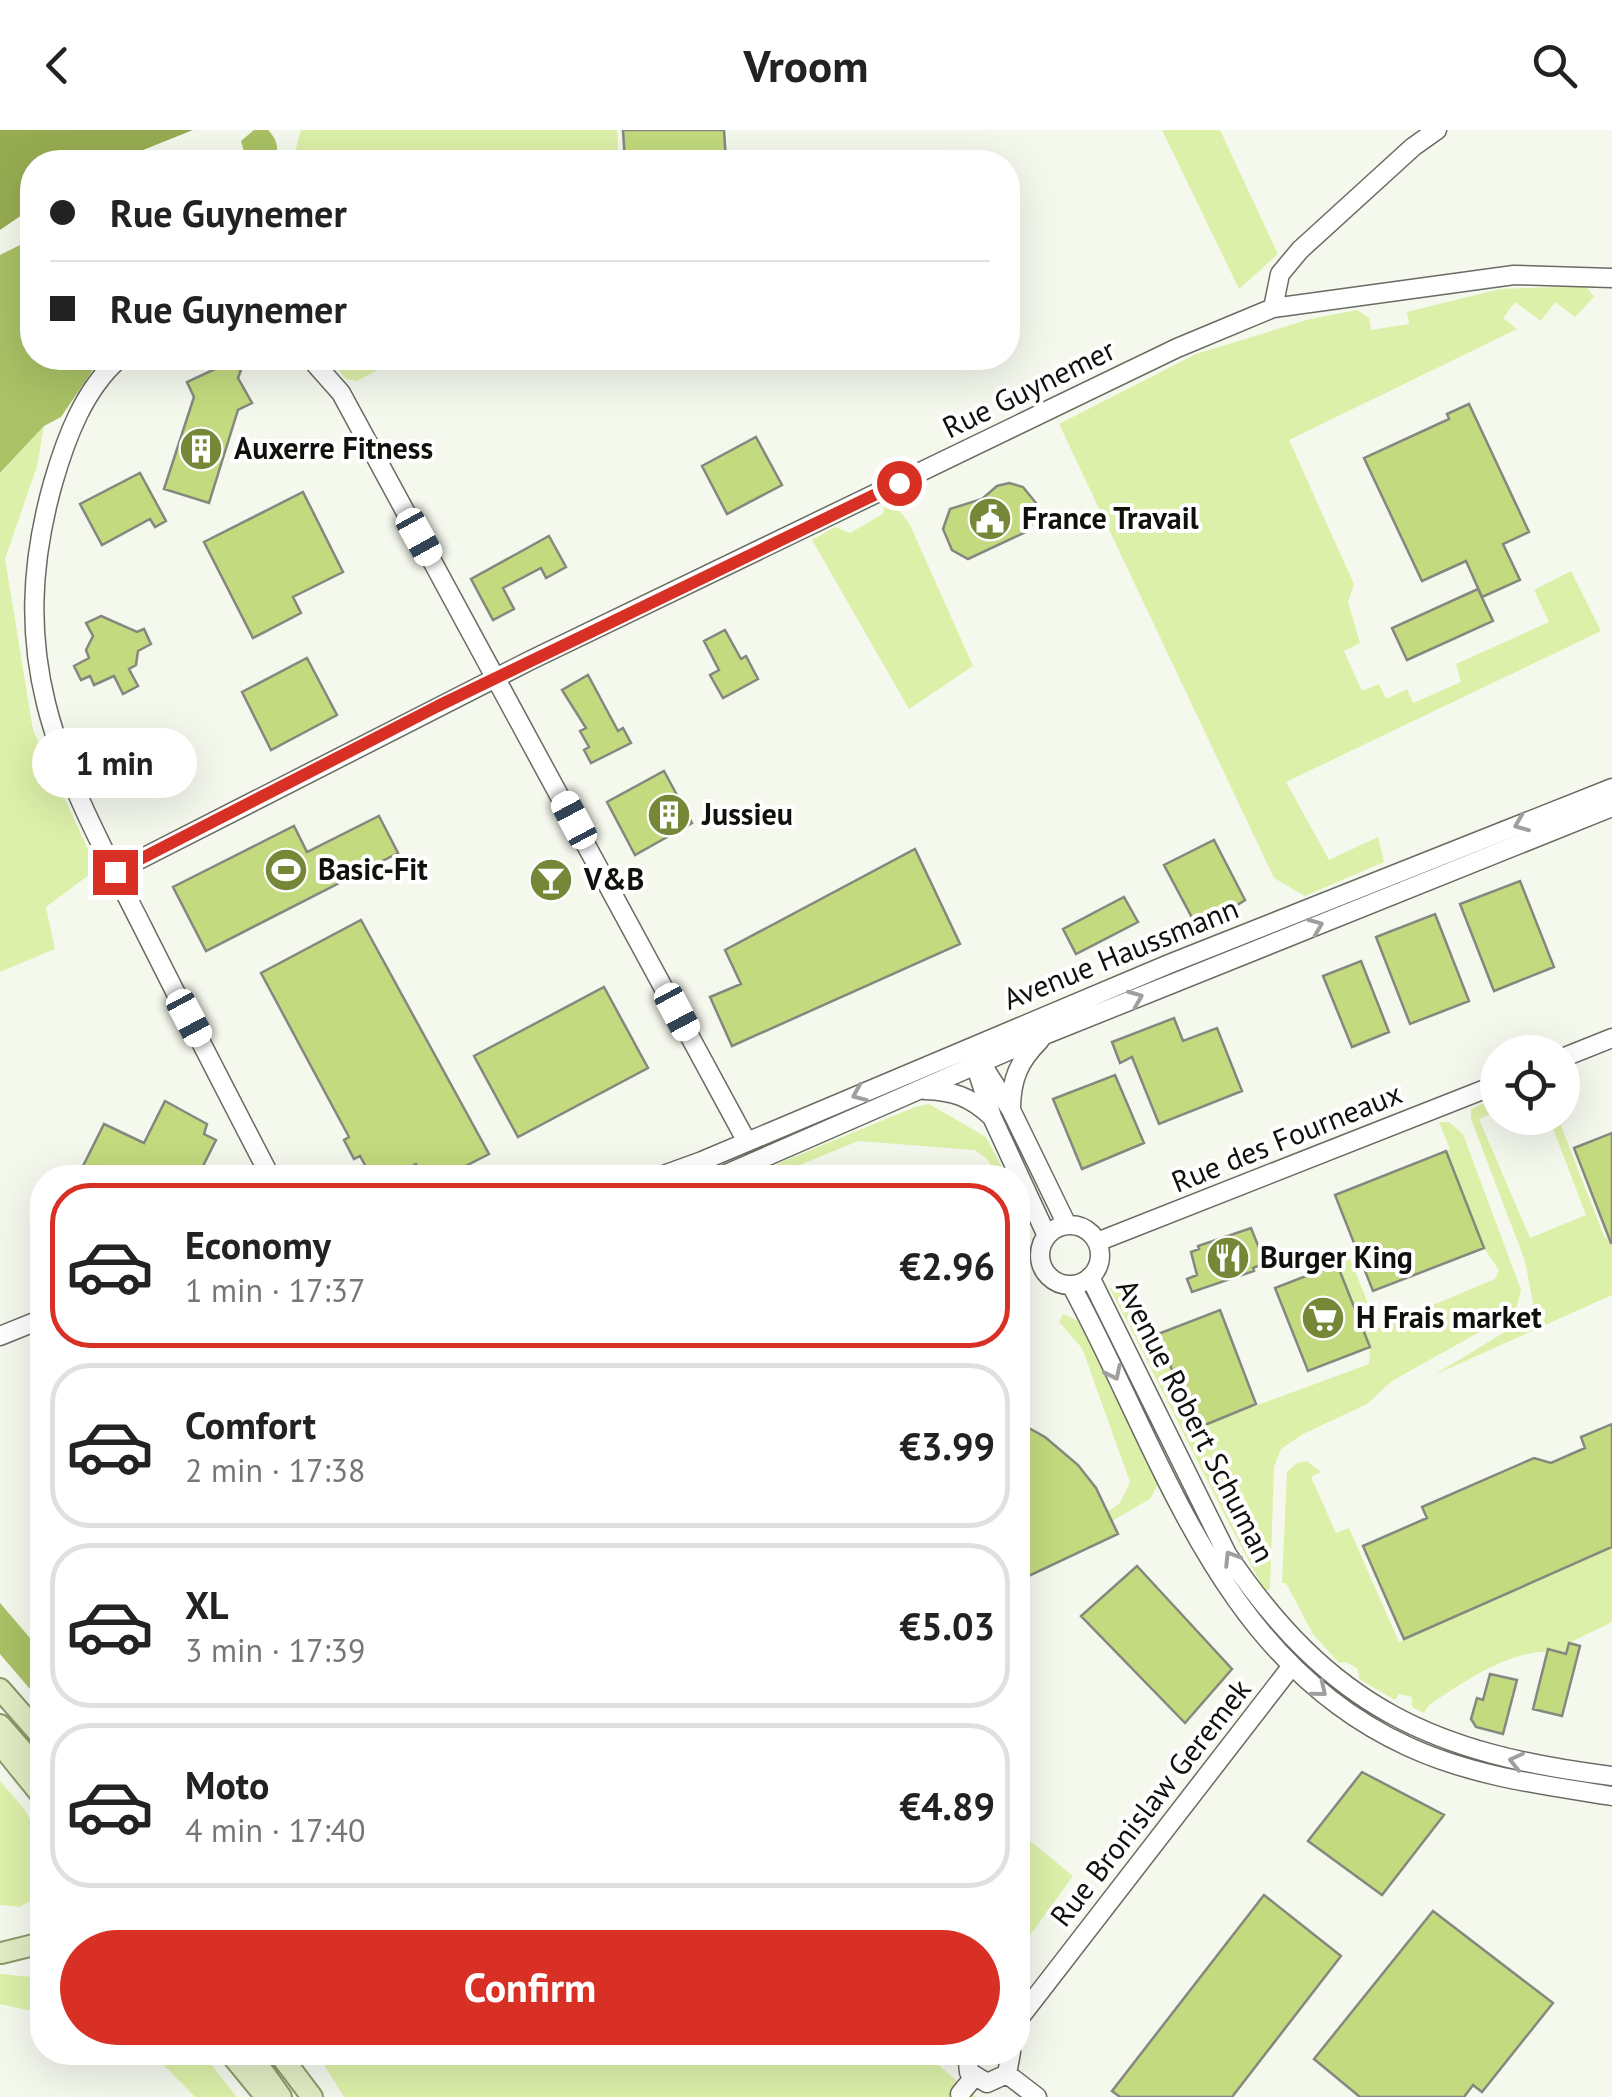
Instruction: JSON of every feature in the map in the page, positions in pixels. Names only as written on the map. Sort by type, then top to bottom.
[{"type":"main road","points":[[0,1676],[30,1709]]},
{"type":"main road","points":[[0,1689],[30,1723]]},
{"type":"main road","points":[[0,1725],[30,1759]]},
{"type":"main road","points":[[0,1744],[30,1781]]},
{"type":"main road","points":[[0,1953],[30,1946]]},
{"type":"main road","points":[[0,1953],[30,1957]]},
{"type":"main road","points":[[240,2065],[266,2097]]},
{"type":"main road","points":[[257,2065],[280,2097]]},
{"type":"main road","points":[[288,2065],[312,2097]]},
{"type":"main road","points":[[303,2065],[321,2097]]},
{"type":"street","points":[[1273,308],[1280,274],[1300,250],[1412,147],[1437,130]]},
{"type":"street","name":"Rue Guynemer","points":[[115,872],[496,678],[1177,348],[1273,308],[1514,275],[1612,278]]},
{"type":"street","points":[[110,370],[85,402],[63,447],[36,559],[34,612],[47,716],[72,788],[264,1165]]},
{"type":"street","points":[[320,370],[341,394],[747,1142]]},
{"type":"street","name":"Avenue Haussmann","points":[[688,1165],[1253,929],[1612,788]]},
{"type":"street","name":"Avenue Haussmann","points":[[747,1165],[1047,1034],[1612,807]]},
{"type":"street","points":[[1012,1110],[1011,1090],[1018,1066],[1047,1034]]},
{"type":"street","points":[[1580,1051],[1612,1038]]},
{"type":"street","points":[[970,1046],[992,1117],[1014,1165]]},
{"type":"street","points":[[978,1064],[1012,1110],[1067,1225]]},
{"type":"street","points":[[919,1090],[954,1091],[974,1101],[992,1117]]},
{"type":"street","name":"Rue des Fourneaux","points":[[1097,1242],[1480,1091]]},
{"type":"street","points":[[1030,1201],[1046,1236]]},
{"type":"street","points":[[1067,1225],[1085,1229],[1097,1242],[1099,1261],[1090,1277],[1072,1285],[1054,1280],[1042,1266],[1040,1248],[1046,1236],[1067,1225]]},
{"type":"street","name":"Avenue Robert Schuman","points":[[1090,1277],[1227,1554],[1264,1607],[1309,1657],[1370,1702],[1430,1734],[1523,1764],[1612,1776]]},
{"type":"street","name":"Avenue Robert Schuman","points":[[1072,1285],[1177,1504],[1212,1567],[1264,1640],[1291,1667],[1359,1721],[1408,1747],[1524,1783],[1612,1796]]},
{"type":"street","points":[[0,1336],[30,1324]]},
{"type":"street","name":"Rue Bronislaw Geremek","points":[[1030,2004],[1291,1667]]},
{"type":"street","points":[[967,2065],[974,2077],[995,2082],[1007,2074],[1009,2065]]},
{"type":"street","points":[[1007,2074],[1037,2097]]},
{"type":"street","points":[[960,2094],[974,2077]]},
{"type":"shaded area","points":[[0,130],[193,130],[143,150],[20,150],[20,216],[0,230]]},
{"type":"shaded area","points":[[254,130],[268,130],[277,150],[244,150],[241,141]]},
{"type":"shaded area","points":[[301,130],[617,130],[618,150],[295,150]]},
{"type":"shaded area","points":[[1162,130],[1220,130],[1278,254],[1239,289]]},
{"type":"shaded area","points":[[20,245],[20,370],[93,370],[61,417],[44,426],[0,473],[0,255]]},
{"type":"shaded area","points":[[1586,286],[1594,297],[1575,317],[1555,302],[1541,321],[1515,302],[1503,318],[1517,329],[1289,440],[1354,584],[1348,602],[1360,643],[1344,651],[1362,691],[1379,684],[1386,699],[1407,689],[1413,703],[1461,682],[1456,664],[1549,622],[1534,590],[1571,571],[1601,631],[1286,782],[1329,860],[1378,837],[1384,862],[1305,896],[1274,878],[1059,424],[1196,354],[1310,319],[1357,310],[1369,318],[1371,330],[1409,324],[1407,312],[1500,289]]},
{"type":"shaded area","points":[[339,370],[378,370],[357,381],[346,379]]},
{"type":"shaded area","points":[[44,426],[37,466],[5,559],[33,730],[97,869],[46,907],[55,949],[0,972],[0,474]]},
{"type":"shaded area","points":[[885,502],[895,504],[910,525],[973,666],[909,709],[812,540],[835,527],[850,533],[883,514]]},
{"type":"shaded area","points":[[929,1104],[986,1137],[1001,1165],[990,1165],[975,1150],[858,1141],[800,1165],[775,1165]]},
{"type":"shaded area","points":[[1480,1105],[1480,1135],[1486,1135],[1530,1238],[1586,1215],[1555,1135],[1565,1135],[1604,1236],[1612,1244],[1612,1295],[1434,1375],[1518,1324],[1533,1303],[1525,1261],[1471,1119],[1471,1109]]},
{"type":"shaded area","points":[[1439,1122],[1449,1122],[1463,1134],[1521,1290],[1517,1306],[1501,1320],[1392,1381],[1367,1404],[1303,1434],[1281,1449],[1274,1467],[1270,1589],[1265,1591],[1110,1289],[1119,1284],[1143,1336],[1157,1331],[1195,1428],[1369,1364],[1370,1347],[1337,1264],[1350,1259],[1378,1328],[1495,1279],[1499,1270],[1484,1248],[1446,1151],[1450,1149]]},
{"type":"shaded area","points":[[1063,1314],[1078,1321],[1158,1484],[1150,1499],[1112,1521],[1107,1512],[1120,1503],[1130,1482],[1082,1348],[1059,1322]]},
{"type":"shaded area","points":[[1307,1461],[1321,1472],[1311,1477],[1336,1533],[1349,1528],[1399,1642],[1612,1547],[1612,1622],[1569,1643],[1566,1654],[1530,1653],[1494,1666],[1429,1705],[1424,1713],[1412,1707],[1412,1697],[1399,1694],[1395,1700],[1359,1679],[1358,1669],[1346,1662],[1339,1663],[1313,1634],[1286,1583],[1282,1583],[1287,1472],[1297,1463]]},
{"type":"shaded area","points":[[0,1603],[30,1638],[30,1689],[0,1654]]},
{"type":"shaded area","points":[[0,1781],[30,1820],[30,1901],[20,1907],[0,1905]]},
{"type":"shaded area","points":[[1030,1841],[1073,1876],[1030,1935]]},
{"type":"shaded area","points":[[0,1974],[30,1977],[30,2010],[0,2004]]},
{"type":"shaded area","points":[[164,2065],[212,2065],[237,2097],[195,2097]]},
{"type":"shaded area","points":[[324,2065],[938,2065],[976,2097],[344,2097]]},
{"type":"building","points":[[623,130],[724,130],[725,150],[624,150]]},
{"type":"building","name":"Auxerre Fitness","points":[[213,370],[241,370],[238,378],[252,403],[238,410],[209,503],[164,489],[194,397],[187,382]]},
{"type":"building","points":[[1469,404],[1529,532],[1503,544],[1520,580],[1482,597],[1466,561],[1422,581],[1364,458],[1449,419],[1447,414]]},
{"type":"building","points":[[756,437],[782,485],[727,514],[702,466]]},
{"type":"building","points":[[140,473],[166,521],[155,527],[150,519],[102,545],[80,504]]},
{"type":"building","name":"France Travail","points":[[1009,483],[1023,487],[1036,503],[1030,530],[968,559],[952,550],[943,529],[950,509],[982,499],[997,486]]},
{"type":"building","points":[[303,492],[343,572],[293,597],[301,613],[253,638],[204,542]]},
{"type":"building","points":[[549,536],[566,567],[546,578],[541,568],[503,588],[514,609],[493,620],[471,579]]},
{"type":"building","points":[[1478,589],[1493,621],[1407,660],[1392,628]]},
{"type":"building","points":[[101,616],[137,632],[144,629],[151,644],[138,651],[136,665],[129,669],[138,686],[123,694],[114,676],[94,685],[90,676],[81,680],[74,666],[89,658],[86,650],[93,636],[86,623]]},
{"type":"building","points":[[725,630],[758,679],[723,698],[710,675],[719,670],[704,641]]},
{"type":"building","points":[[307,658],[337,715],[271,750],[242,692]]},
{"type":"building","points":[[588,675],[618,731],[623,728],[631,743],[591,763],[584,750],[589,747],[580,731],[586,728],[562,690]]},
{"type":"building","name":"Jussieu","points":[[664,771],[692,823],[635,855],[607,802]]},
{"type":"building","name":"Basic-Fit","points":[[379,816],[398,853],[206,951],[173,887],[294,826],[307,852]]},
{"type":"building","points":[[1214,840],[1245,900],[1219,917],[1218,914],[1196,925],[1164,865]]},
{"type":"building","points":[[915,849],[960,944],[732,1046],[710,997],[741,984],[725,950]]},
{"type":"building","points":[[1520,881],[1554,967],[1494,991],[1460,904]]},
{"type":"building","points":[[1124,897],[1138,922],[1076,954],[1063,929]]},
{"type":"building","points":[[1435,914],[1469,1001],[1410,1024],[1376,937]]},
{"type":"building","points":[[361,920],[489,1154],[467,1165],[365,1165],[360,1156],[354,1159],[344,1140],[349,1137],[261,973]]},
{"type":"building","points":[[1361,961],[1389,1032],[1352,1047],[1323,976]]},
{"type":"building","points":[[604,987],[648,1068],[518,1137],[474,1056]]},
{"type":"building","points":[[1174,1018],[1183,1041],[1217,1028],[1242,1091],[1159,1124],[1132,1057],[1120,1063],[1112,1042]]},
{"type":"building","points":[[1115,1075],[1144,1143],[1082,1169],[1053,1099]]},
{"type":"building","points":[[165,1101],[207,1124],[204,1134],[216,1140],[204,1165],[84,1165],[104,1124],[144,1143]]},
{"type":"building","points":[[1612,1133],[1612,1243],[1611,1243],[1574,1148]]},
{"type":"building","points":[[1446,1151],[1484,1248],[1373,1291],[1335,1195]]},
{"type":"building","name":"Burger King","points":[[1251,1228],[1265,1263],[1253,1268],[1254,1271],[1192,1292],[1187,1279],[1197,1275],[1191,1252]]},
{"type":"building","name":"H Frais market","points":[[1337,1264],[1370,1347],[1308,1371],[1275,1288]]},
{"type":"building","points":[[1220,1310],[1256,1404],[1195,1429],[1158,1334]]},
{"type":"building","points":[[1612,1424],[1612,1547],[1404,1639],[1363,1546],[1427,1518],[1422,1507],[1534,1458],[1551,1463],[1585,1448],[1581,1437]]},
{"type":"building","points":[[1030,1429],[1078,1465],[1096,1488],[1118,1534],[1030,1575]]},
{"type":"building","points":[[1137,1566],[1232,1669],[1185,1723],[1081,1616]]},
{"type":"building","points":[[1569,1643],[1580,1646],[1562,1716],[1533,1709],[1548,1649],[1566,1654]]},
{"type":"building","points":[[1490,1674],[1517,1680],[1503,1734],[1476,1727],[1471,1719],[1477,1698],[1483,1700]]},
{"type":"building","points":[[1362,1772],[1444,1815],[1382,1895],[1308,1841]]},
{"type":"building","points":[[1264,1895],[1341,1956],[1232,2097],[1120,2097],[1112,2091]]},
{"type":"building","points":[[1433,1911],[1553,2003],[1482,2092],[1473,2085],[1464,2097],[1360,2097],[1314,2059]]},
{"type":"place","name":"Auxerre Fitness","points":[[201,449]]},
{"type":"place","name":"France Travail","points":[[990,519]]},
{"type":"place","name":"Jussieu","points":[[669,815]]},
{"type":"place","name":"Basic-Fit","points":[[286,870]]},
{"type":"place","name":"V&B","points":[[551,880]]},
{"type":"place","name":"Burger King","points":[[1228,1258]]},
{"type":"place","name":"H Frais market","points":[[1323,1318]]},
{"type":"route","points":[[115,872],[438,706],[899,483]]}]
